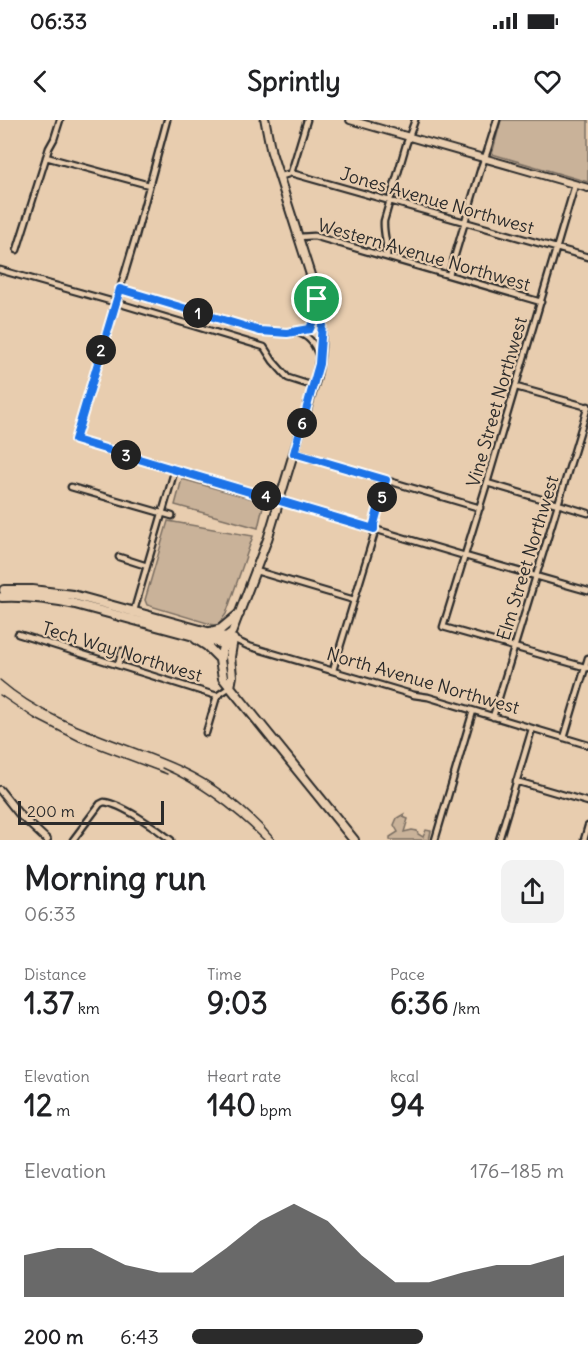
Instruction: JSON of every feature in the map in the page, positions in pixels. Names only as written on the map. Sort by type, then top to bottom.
[{"type":"highway","name":"North Avenue Northwest","points":[[3,594],[32,590],[59,592],[187,634],[229,640]]},
{"type":"highway","points":[[208,632],[221,630],[239,614]]},
{"type":"highway","name":"North Avenue Northwest","points":[[133,615],[208,632],[229,640]]},
{"type":"highway","points":[[187,634],[207,646],[220,659]]},
{"type":"highway","points":[[229,640],[220,659],[223,678],[354,840]]},
{"type":"highway","points":[[229,640],[232,676],[230,687]]},
{"type":"main road","points":[[229,640],[268,538],[320,358],[322,324],[317,299],[271,151],[265,120]]},
{"type":"main road","points":[[350,120],[588,188]]},
{"type":"main road","points":[[0,790],[19,814],[47,840]]},
{"type":"street","points":[[18,250],[46,157],[60,120]]},
{"type":"street","points":[[167,120],[75,440],[588,591]]},
{"type":"street","points":[[279,177],[291,173],[307,120]]},
{"type":"street","points":[[387,257],[384,221],[415,120]]},
{"type":"street","points":[[449,275],[497,120]]},
{"type":"street","points":[[46,157],[149,185]]},
{"type":"street","name":"Jones Avenue Northwest","points":[[291,173],[588,258]]},
{"type":"street","name":"Vine Street Northwest","points":[[514,647],[443,627],[488,483],[575,185]]},
{"type":"street","name":"Western Avenue Northwest","points":[[299,237],[314,236],[541,302]]},
{"type":"street","points":[[0,270],[264,347],[288,378],[313,386]]},
{"type":"street","points":[[120,289],[260,331],[296,332],[310,329],[317,299]]},
{"type":"street","points":[[296,332],[312,341],[320,358]]},
{"type":"street","points":[[516,387],[588,406]]},
{"type":"street","name":"Elm Street Northwest","points":[[493,717],[588,406]]},
{"type":"street","points":[[294,453],[480,508]]},
{"type":"street","points":[[133,615],[175,469]]},
{"type":"street","points":[[333,670],[371,544],[386,480]]},
{"type":"street","points":[[488,483],[588,513]]},
{"type":"street","points":[[71,487],[172,516]]},
{"type":"street","points":[[119,557],[147,566]]},
{"type":"street","points":[[256,570],[354,600]]},
{"type":"street","name":"Tech Way Northwest","points":[[18,634],[217,696]]},
{"type":"street","name":"North Avenue Northwest","points":[[229,640],[588,745]]},
{"type":"street","points":[[514,647],[587,668]]},
{"type":"street","points":[[118,665],[123,651]]},
{"type":"street","points":[[564,738],[587,668],[588,658]]},
{"type":"street","points":[[206,733],[217,696],[230,687]]},
{"type":"street","points":[[435,840],[473,711]]},
{"type":"street","points":[[499,840],[532,729]]},
{"type":"street","points":[[516,781],[588,802]]},
{"type":"street","points":[[73,840],[100,804],[104,802],[141,819],[171,840]]},
{"type":"street","points":[[584,840],[588,826]]},
{"type":"shaded area","points":[[501,120],[588,120],[588,182],[492,154]]},
{"type":"shaded area","points":[[182,479],[264,502],[258,528],[175,505]]},
{"type":"shaded area","points":[[168,521],[253,536],[226,614],[217,626],[147,605],[145,600]]},
{"type":"shaded area","points":[[404,814],[403,817],[408,819],[404,832],[417,831],[423,837],[426,830],[431,831],[429,840],[390,840],[390,837],[398,832],[394,825],[397,818]]},
{"type":"railway","points":[[0,680],[20,696],[64,720],[158,757],[207,781],[255,818],[275,840]]},
{"type":"railway","points":[[0,695],[34,718],[79,741],[167,774]]},
{"type":"railway","points":[[162,768],[216,799],[264,840]]},
{"type":"route","points":[[120,289],[260,331],[287,333],[310,329],[317,299],[322,324],[319,364],[294,453],[386,480],[374,529],[75,440],[120,289]]}]
